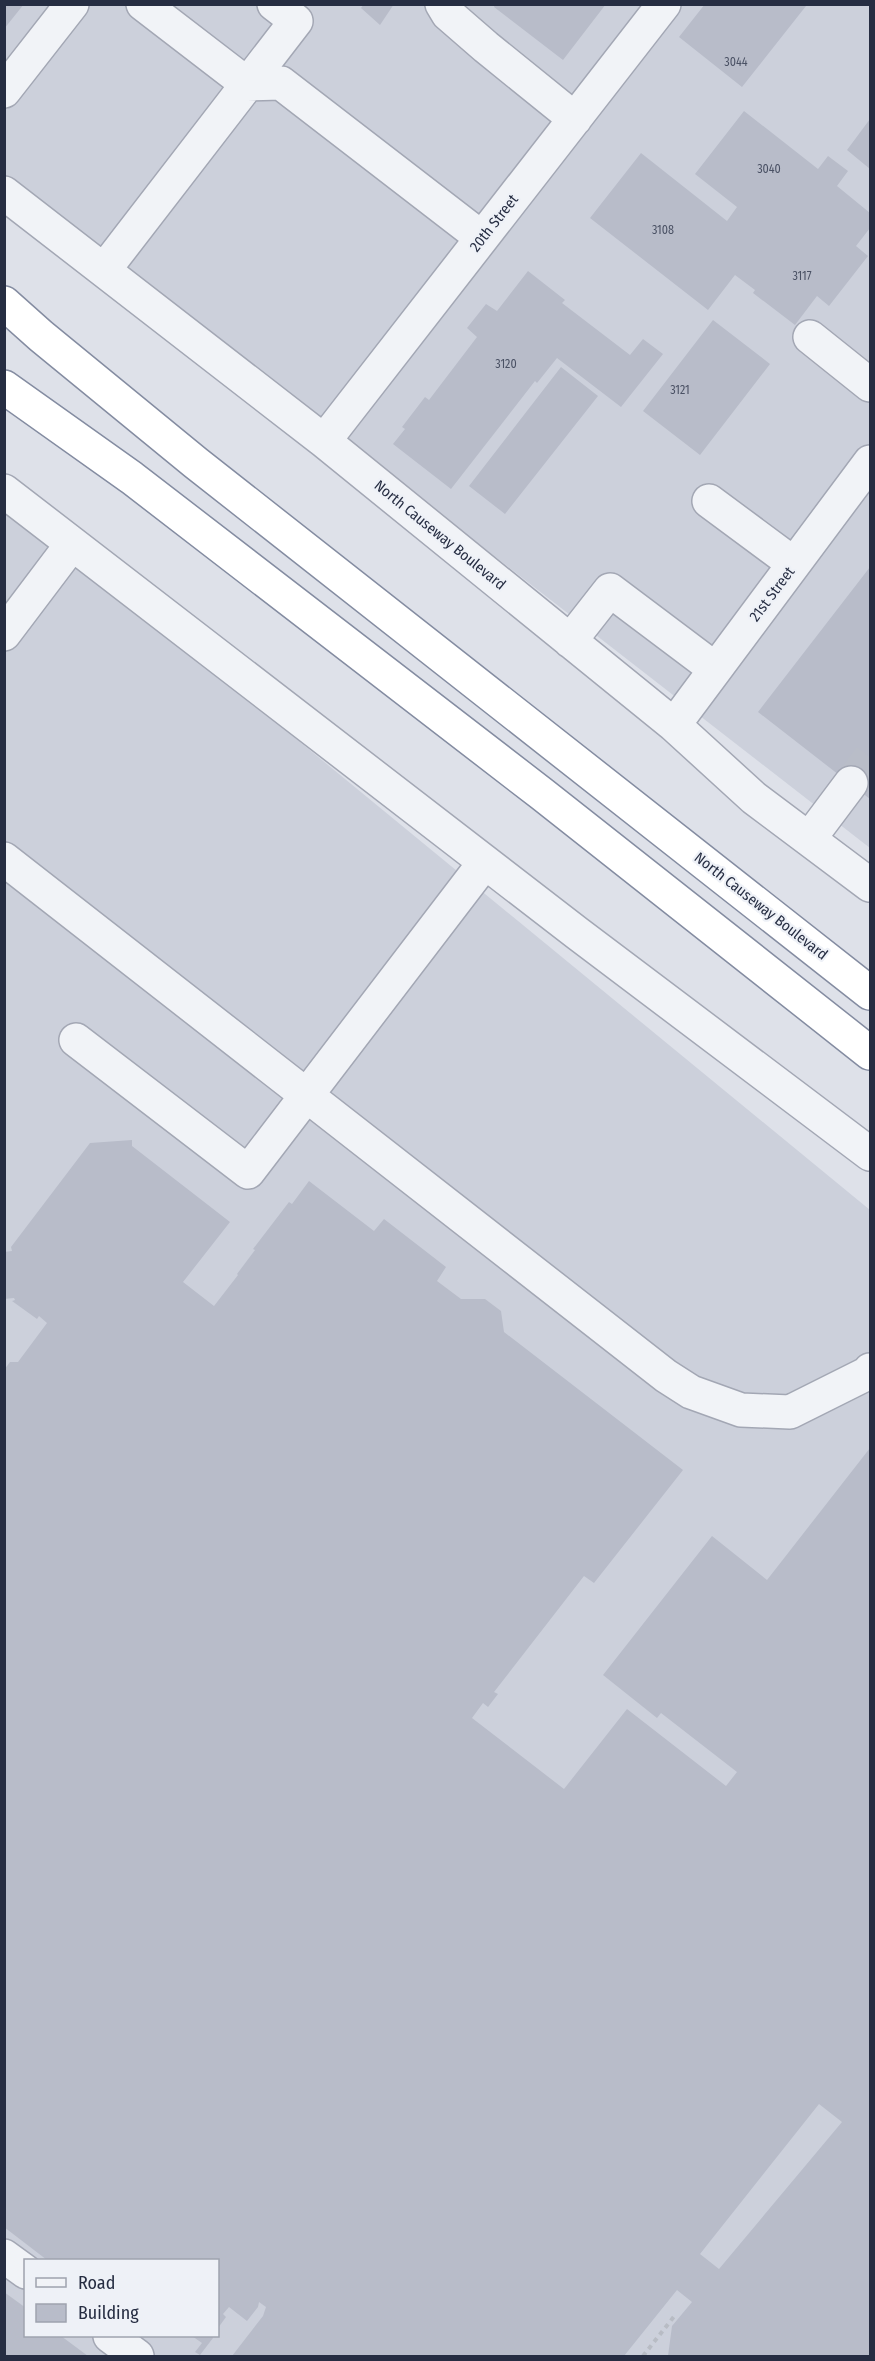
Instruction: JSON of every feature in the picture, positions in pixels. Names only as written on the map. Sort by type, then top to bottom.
[{"type":"highway","name":"North Causeway Boulevard","points":[[4,303],[40,336],[196,463],[870,993]]},
{"type":"highway","points":[[4,387],[132,478],[182,519],[542,794],[870,1053]]},
{"type":"highway","points":[[815,1008],[870,1061]]},
{"type":"street","points":[[4,91],[72,4]]},
{"type":"street","points":[[142,4],[247,84],[281,83],[482,238]]},
{"type":"street","points":[[442,4],[448,14],[486,47],[575,118]]},
{"type":"street","name":"20th Street","points":[[324,441],[664,4]]},
{"type":"street","points":[[104,270],[247,84],[293,10]]},
{"type":"street","name":"North Causeway Boulevard","points":[[4,192],[324,441],[674,725],[754,798],[870,885]]},
{"type":"street","points":[[810,336],[870,385]]},
{"type":"street","name":"21st Street","points":[[674,725],[870,462]]},
{"type":"street","points":[[4,491],[485,862],[870,1154]]},
{"type":"street","points":[[709,501],[794,564]]},
{"type":"street","points":[[4,634],[72,544]]},
{"type":"street","points":[[570,641],[610,590],[715,669]]},
{"type":"street","points":[[809,839],[851,783]]},
{"type":"street","points":[[4,859],[666,1376],[691,1392],[741,1410],[790,1412],[868,1374],[870,1370]]},
{"type":"street","points":[[76,1040],[248,1172],[485,862]]},
{"type":"street","points":[[835,1126],[870,1143]]},
{"type":"street","points":[[4,2256],[24,2271]]},
{"type":"street","points":[[111,2337],[137,2356]]},
{"type":"path","points":[[642,2356],[676,2314]]},
{"type":"shaded area","points":[[4,5],[870,5],[870,848],[5,176]]},
{"type":"shaded area","points":[[4,499],[870,1210],[870,2356],[5,2356]]},
{"type":"building","points":[[4,4],[24,4],[4,29]]},
{"type":"building","points":[[364,4],[394,4],[380,25],[361,8]]},
{"type":"building","points":[[495,4],[606,4],[563,60],[494,7]]},
{"type":"building","points":[[705,4],[804,4],[806,6],[742,87],[679,37]]},
{"type":"building","points":[[744,111],[818,169],[828,156],[848,171],[837,186],[870,213],[870,228],[856,246],[868,256],[829,306],[817,296],[795,325],[753,293],[755,290],[735,275],[708,310],[590,218],[641,153],[727,221],[737,207],[695,174]]},
{"type":"building","points":[[870,119],[870,169],[847,150]]},
{"type":"building","points":[[528,271],[565,300],[562,303],[630,355],[643,339],[663,354],[621,407],[557,358],[537,383],[535,381],[451,489],[393,444],[405,429],[402,427],[425,397],[429,400],[477,337],[467,328],[486,304],[497,311]]},
{"type":"building","points":[[713,320],[770,364],[700,455],[643,411]]},
{"type":"building","points":[[561,367],[598,396],[505,514],[469,486]]},
{"type":"building","points":[[870,567],[870,799],[758,712]]},
{"type":"building","points":[[132,1140],[132,1146],[230,1222],[183,1282],[214,1306],[238,1275],[255,1250],[253,1249],[289,1202],[292,1204],[309,1181],[374,1231],[384,1219],[446,1267],[437,1281],[461,1299],[485,1299],[501,1311],[504,1332],[683,1470],[594,1583],[584,1576],[494,1692],[498,1694],[488,1707],[483,1703],[472,1718],[564,1789],[627,1709],[726,1786],[737,1772],[661,1713],[657,1718],[603,1675],[712,1536],[767,1580],[870,1448],[870,2356],[668,2356],[672,2326],[692,2302],[677,2290],[624,2356],[232,2356],[263,2316],[266,2307],[259,2302],[258,2307],[247,2321],[229,2307],[223,2314],[226,2317],[219,2327],[219,2259],[46,2259],[4,2227],[4,1370],[10,1362],[18,1362],[47,1323],[39,1316],[37,1319],[12,1301],[15,1300],[14,1298],[4,1299],[4,1252],[12,1251],[11,1247],[90,1143]],"holes":[[[819,2104],[842,2122],[719,2269],[700,2254]]]},
{"type":"building","points":[[4,2292],[24,2307],[24,2337],[62,2337],[88,2356],[4,2356]]},
{"type":"building","points":[[193,2337],[212,2337],[200,2355],[195,2352],[202,2343]]},
{"type":"tunnel","points":[[851,783],[870,757]]}]
